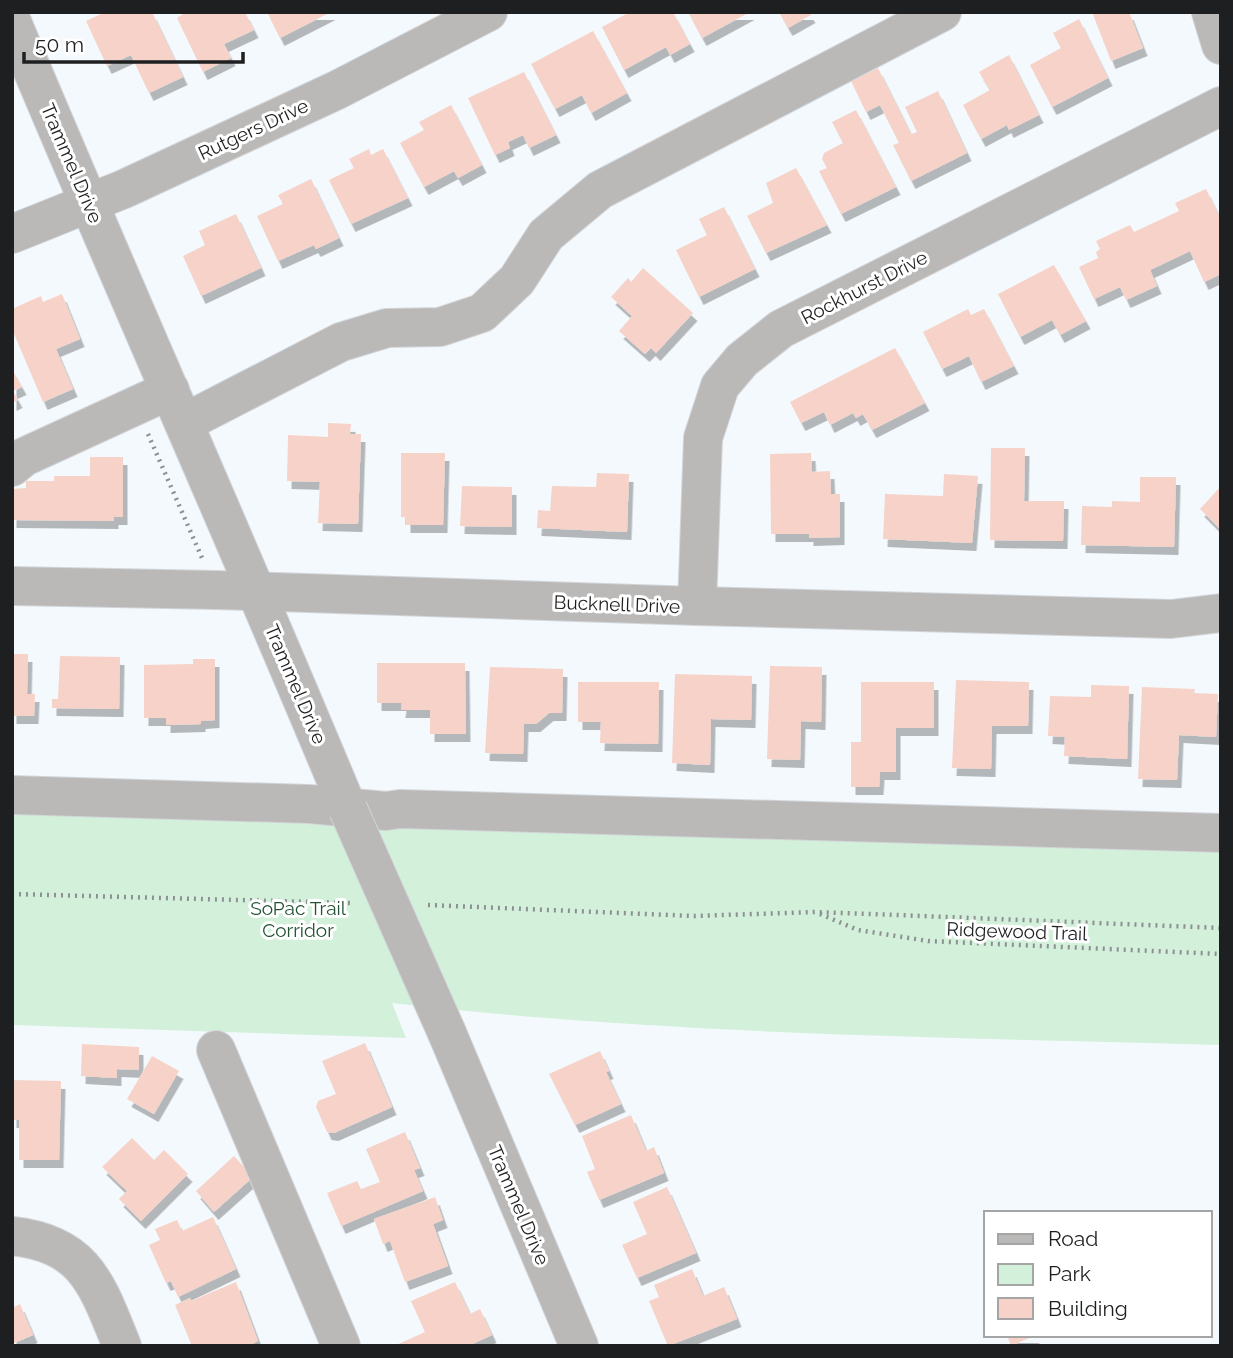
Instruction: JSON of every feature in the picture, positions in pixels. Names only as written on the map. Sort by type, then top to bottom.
[{"type":"street","name":"Rutgers Drive","points":[[12,234],[124,189],[337,90],[488,12]]},
{"type":"street","points":[[12,467],[24,457],[135,405],[177,406],[341,342],[387,328],[440,327],[482,313],[517,280],[546,235],[600,190],[942,12]]},
{"type":"street","points":[[1211,12],[1221,45]]},
{"type":"street","name":"Trammel Drive","points":[[12,22],[579,1346]]},
{"type":"street","name":"Rockhurst Drive","points":[[696,606],[703,438],[720,386],[742,360],[781,330],[1221,106]]},
{"type":"street","name":"Bucknell Drive","points":[[12,586],[1171,619],[1221,613]]},
{"type":"street","points":[[12,796],[309,804],[386,811],[400,808],[1221,833]]},
{"type":"street","points":[[215,1050],[341,1346]]},
{"type":"street","points":[[12,1236],[58,1246],[80,1262],[100,1292],[122,1346]]},
{"type":"path","points":[[135,405],[203,561]]},
{"type":"path","name":"Ridgewood Trail","points":[[1221,928],[816,912],[858,930],[928,941],[1221,954]]},
{"type":"green space","name":"SoPac Trail Corridor","points":[[12,796],[1221,823],[1221,1045],[909,1037],[702,1028],[495,1014],[392,1003],[406,1038],[12,1025]]},
{"type":"building","points":[[105,12],[152,12],[183,77],[149,93],[131,55],[107,66],[86,21]]},
{"type":"building","points":[[186,12],[245,12],[254,30],[224,44],[231,58],[203,72],[177,18]]},
{"type":"building","points":[[267,12],[331,12],[280,38]]},
{"type":"building","points":[[630,12],[673,12],[690,44],[670,55],[666,47],[624,70],[602,27]]},
{"type":"building","points":[[688,12],[750,12],[702,38]]},
{"type":"building","points":[[779,12],[809,12],[811,15],[788,28]]},
{"type":"building","points":[[1092,12],[1129,12],[1143,48],[1111,61]]},
{"type":"building","points":[[1079,19],[1108,78],[1052,107],[1030,65],[1061,48],[1053,33]]},
{"type":"building","points":[[593,31],[627,93],[591,113],[582,95],[555,109],[531,64]]},
{"type":"building","points":[[1009,55],[1039,115],[1009,130],[1007,125],[981,139],[963,105],[990,90],[979,72]]},
{"type":"building","points":[[878,68],[911,134],[917,132],[905,107],[938,91],[967,153],[911,181],[893,145],[899,143],[880,105],[866,112],[851,81]]},
{"type":"building","points":[[524,72],[556,135],[529,148],[523,135],[508,142],[510,148],[495,155],[468,98]]},
{"type":"building","points":[[451,105],[482,165],[458,178],[454,171],[424,187],[400,143],[424,130],[419,122]]},
{"type":"building","points":[[856,110],[896,187],[841,214],[819,171],[827,168],[822,159],[824,153],[843,143],[832,122]]},
{"type":"building","points":[[369,149],[371,155],[383,149],[408,198],[351,224],[329,180],[354,168],[349,159]]},
{"type":"building","points":[[796,168],[827,225],[766,253],[747,216],[773,203],[766,183]]},
{"type":"building","points":[[311,179],[339,238],[316,249],[314,245],[278,261],[257,216],[283,204],[278,195]]},
{"type":"building","points":[[1206,189],[1221,220],[1221,274],[1204,282],[1190,251],[1150,270],[1157,286],[1126,300],[1120,287],[1094,299],[1079,267],[1098,258],[1096,252],[1100,249],[1096,241],[1130,225],[1134,232],[1179,211],[1175,203]]},
{"type":"building","points":[[724,207],[755,269],[699,297],[676,250],[707,235],[699,219]]},
{"type":"building","points":[[236,214],[261,268],[201,296],[183,256],[205,245],[199,231]]},
{"type":"building","points":[[1054,265],[1086,321],[1060,335],[1052,320],[1020,337],[998,294]]},
{"type":"building","points":[[643,268],[693,313],[656,353],[651,348],[645,354],[619,331],[632,316],[611,297],[628,278],[631,282]]},
{"type":"building","points":[[62,294],[80,339],[56,349],[73,389],[43,402],[12,329],[12,309],[41,296],[43,302]]},
{"type":"building","points":[[968,309],[971,315],[984,309],[1014,366],[981,382],[969,356],[942,369],[923,332]]},
{"type":"building","points":[[895,348],[925,403],[872,430],[863,414],[856,418],[853,413],[830,425],[824,412],[801,423],[790,402]]},
{"type":"building","points":[[12,369],[22,387],[13,391],[18,400],[12,403]]},
{"type":"building","points":[[328,423],[351,424],[350,434],[361,434],[358,524],[318,523],[320,482],[287,481],[288,435],[328,437]]},
{"type":"building","points":[[991,448],[1025,448],[1024,501],[1064,501],[1063,541],[990,540]]},
{"type":"building","points":[[401,453],[445,453],[443,525],[406,525],[406,517],[401,517]]},
{"type":"building","points":[[811,453],[812,472],[830,471],[831,494],[840,494],[840,537],[809,538],[809,534],[771,534],[770,454]]},
{"type":"building","points":[[90,457],[123,457],[123,517],[114,517],[114,521],[12,520],[12,489],[26,488],[26,481],[54,481],[54,476],[90,476]]},
{"type":"building","points":[[597,473],[629,474],[627,532],[537,528],[538,510],[550,511],[552,486],[596,487]]},
{"type":"building","points":[[944,474],[978,476],[972,543],[883,539],[885,494],[943,496]]},
{"type":"building","points":[[1140,477],[1176,477],[1174,547],[1081,545],[1082,506],[1112,507],[1112,501],[1140,502]]},
{"type":"building","points":[[462,486],[512,487],[512,527],[460,526]]},
{"type":"building","points":[[1221,486],[1221,530],[1200,509]]},
{"type":"building","points":[[12,654],[28,654],[27,694],[35,694],[34,716],[12,716]]},
{"type":"building","points":[[60,656],[120,657],[119,709],[52,708],[52,699],[58,699]]},
{"type":"building","points":[[193,659],[215,659],[215,720],[201,721],[201,724],[166,725],[166,718],[144,718],[144,665],[193,664]]},
{"type":"building","points":[[377,663],[465,663],[466,734],[430,734],[430,710],[401,710],[402,703],[377,703]]},
{"type":"building","points":[[770,666],[822,667],[821,722],[801,721],[800,760],[767,759]]},
{"type":"building","points":[[490,667],[563,669],[562,713],[549,713],[536,724],[524,724],[523,754],[485,753]]},
{"type":"building","points":[[675,674],[752,676],[751,720],[711,719],[710,765],[672,763]]},
{"type":"building","points":[[956,680],[1029,682],[1028,726],[992,726],[991,769],[952,768]]},
{"type":"building","points":[[578,682],[659,682],[658,744],[600,743],[601,722],[578,722]]},
{"type":"building","points":[[861,682],[934,682],[934,728],[896,728],[896,772],[880,772],[879,787],[851,787],[851,742],[861,742]]},
{"type":"building","points":[[1091,685],[1129,686],[1127,759],[1064,756],[1065,737],[1048,736],[1050,696],[1091,697]]},
{"type":"building","points":[[1142,687],[1195,689],[1194,693],[1218,694],[1216,737],[1179,735],[1177,780],[1138,779]]},
{"type":"building","points":[[365,1043],[392,1107],[334,1133],[327,1132],[316,1107],[318,1101],[336,1094],[322,1061]]},
{"type":"building","points":[[82,1044],[139,1047],[139,1070],[117,1069],[117,1078],[81,1076]]},
{"type":"building","points":[[600,1051],[609,1071],[606,1072],[621,1104],[575,1125],[549,1074]]},
{"type":"building","points":[[152,1056],[179,1071],[154,1114],[127,1099]]},
{"type":"building","points":[[12,1080],[61,1081],[59,1160],[19,1160],[19,1120],[12,1120]]},
{"type":"building","points":[[631,1115],[646,1151],[654,1147],[664,1173],[599,1200],[587,1172],[595,1169],[582,1136]]},
{"type":"building","points":[[405,1132],[420,1168],[414,1170],[423,1191],[341,1226],[327,1193],[357,1181],[361,1189],[380,1182],[366,1149]]},
{"type":"building","points":[[132,1138],[154,1160],[164,1150],[188,1174],[141,1221],[119,1199],[127,1191],[102,1167]]},
{"type":"building","points":[[234,1156],[253,1177],[214,1212],[196,1191]]},
{"type":"building","points":[[667,1187],[696,1253],[637,1278],[622,1245],[647,1234],[633,1202]]},
{"type":"building","points":[[435,1197],[443,1220],[433,1224],[448,1266],[405,1282],[390,1241],[383,1244],[374,1219]]},
{"type":"building","points":[[213,1217],[236,1269],[178,1297],[171,1281],[166,1283],[149,1245],[160,1240],[155,1229],[177,1220],[182,1231]]},
{"type":"building","points":[[692,1269],[703,1296],[724,1287],[737,1319],[668,1346],[649,1301],[659,1297],[654,1285]]},
{"type":"building","points":[[236,1282],[258,1341],[248,1346],[192,1346],[175,1305]]},
{"type":"building","points":[[455,1282],[470,1314],[480,1309],[492,1335],[468,1346],[394,1346],[425,1332],[411,1301]]},
{"type":"building","points":[[20,1304],[33,1335],[12,1344],[12,1308]]},
{"type":"building","points":[[1008,1337],[1031,1337],[1011,1346]]}]
